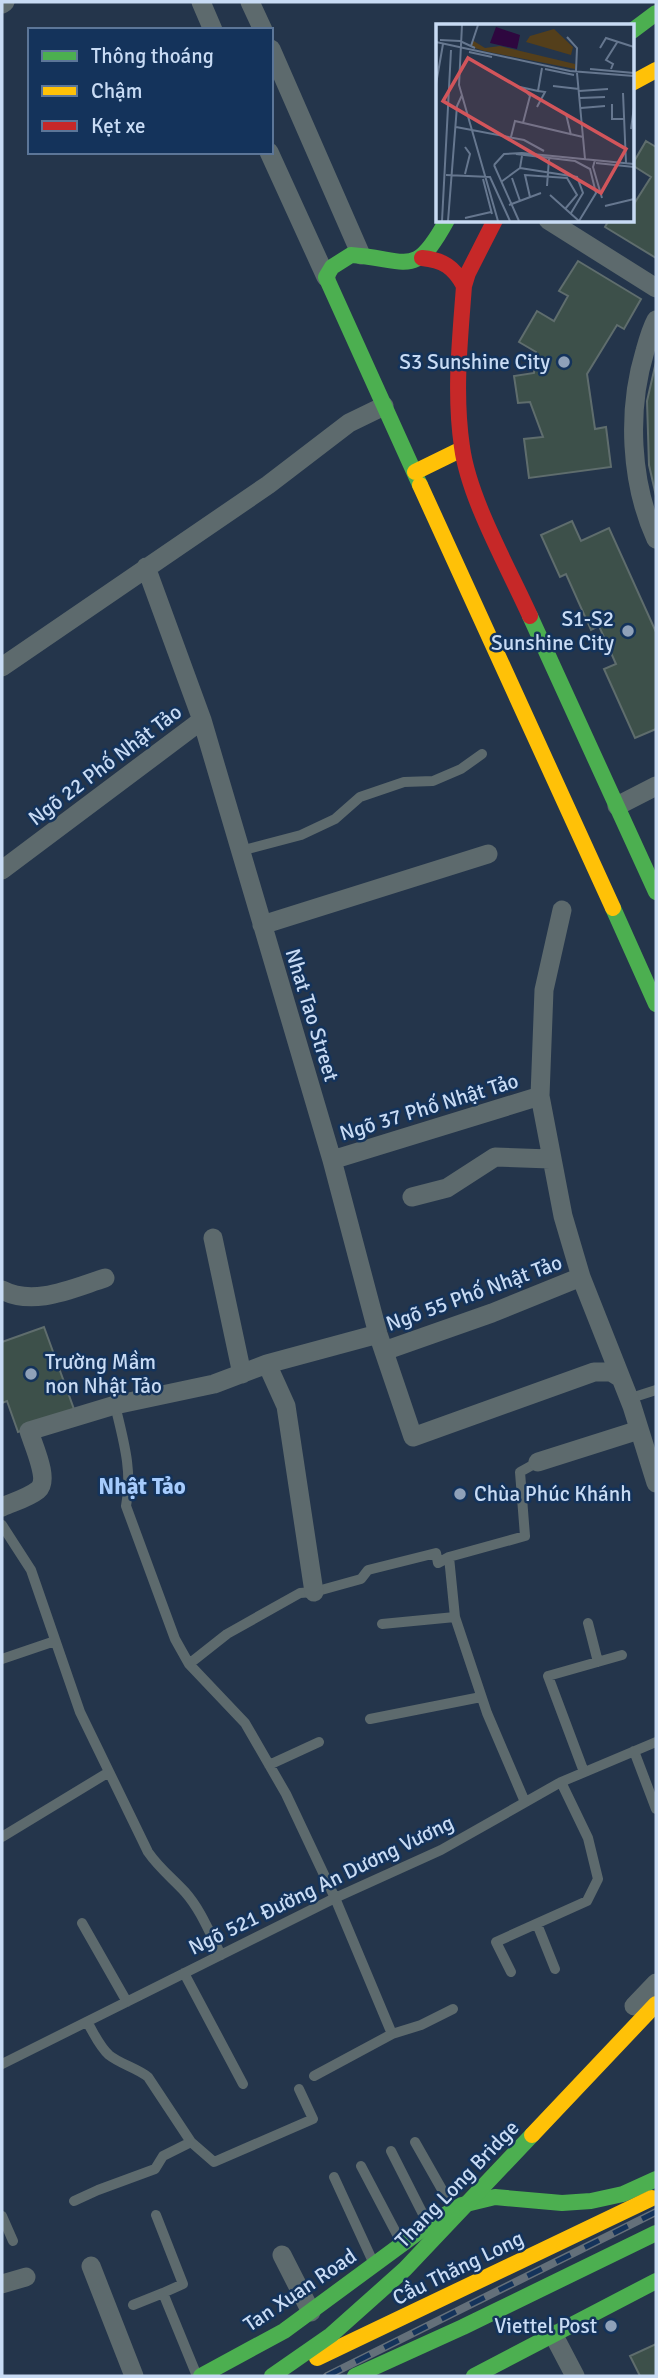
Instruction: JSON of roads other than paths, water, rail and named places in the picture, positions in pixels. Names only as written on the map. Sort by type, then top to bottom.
[{"type":"main road","points":[[634,30],[656,13]]},
{"type":"main road","points":[[634,82],[656,70]]},
{"type":"main road","points":[[422,258],[446,222]]},
{"type":"main road","points":[[494,222],[464,286],[457,390],[462,449],[476,497],[656,892]]},
{"type":"main road","points":[[464,286],[456,271],[445,262],[422,258],[390,261],[351,255],[332,267],[326,276],[656,1004]]},
{"type":"main road","points":[[415,472],[462,449]]},
{"type":"main road","name":"Thang Long Bridge","points":[[275,2376],[331,2334],[405,2269],[656,2004]]},
{"type":"main road","name":"Tan Xuan Road","points":[[202,2376],[267,2341],[311,2312],[428,2225],[462,2206],[495,2197],[562,2203],[591,2201],[623,2194],[656,2179]]},
{"type":"main road","name":"Cầu Thăng Long","points":[[275,2376],[656,2196]]},
{"type":"main road","points":[[355,2376],[656,2233]]},
{"type":"main road","points":[[474,2376],[656,2281]]},
{"type":"street","points":[[201,2],[212,28]]},
{"type":"street","points":[[250,2],[262,28]]},
{"type":"street","points":[[273,54],[361,255]]},
{"type":"street","points":[[270,154],[326,276]]},
{"type":"street","points":[[551,222],[656,288]]},
{"type":"street","points":[[656,320],[639,370],[634,410],[635,451],[642,499],[656,539]]},
{"type":"street","points":[[2,667],[268,485],[349,423],[384,405]]},
{"type":"street","name":"Nhat Tao Street","points":[[146,567],[202,720],[332,1160],[381,1343],[414,1437],[594,1372],[611,1372],[619,1377]]},
{"type":"street","name":"Ngõ 22 Phố Nhật Tảo","points":[[2,870],[202,720]]},
{"type":"street","points":[[617,806],[656,786]]},
{"type":"street","points":[[262,925],[488,854]]},
{"type":"street","points":[[562,910],[544,990],[540,1096],[550,1159],[581,1277],[628,1399],[656,1483]]},
{"type":"street","name":"Ngõ 37 Phố Nhật Tảo","points":[[332,1160],[540,1096]]},
{"type":"street","points":[[412,1197],[447,1188],[495,1157],[550,1159]]},
{"type":"street","points":[[213,1238],[242,1374]]},
{"type":"street","name":"Ngõ 55 Phố Nhật Tảo","points":[[2,1507],[37,1491],[43,1485],[44,1477],[29,1431],[114,1405],[214,1384],[267,1364],[381,1343],[492,1313],[581,1277]]},
{"type":"street","points":[[2,1290],[16,1296],[44,1296],[105,1278]]},
{"type":"street","points":[[267,1364],[286,1406],[314,1592]]},
{"type":"street","points":[[538,1462],[639,1430]]},
{"type":"street","points":[[462,2206],[501,2150],[656,1983]]},
{"type":"street","points":[[282,2255],[311,2312]]},
{"type":"street","points":[[91,2266],[134,2376]]},
{"type":"street","points":[[2,2284],[26,2277]]},
{"type":"street","points":[[554,2334],[575,2376]]},
{"type":"lane","points":[[239,851],[301,835],[335,819],[360,797],[404,782],[433,781],[461,769],[482,754]]},
{"type":"lane","points":[[628,1399],[656,1390]]},
{"type":"lane","points":[[114,1405],[130,1468],[127,1506],[175,1639],[189,1664],[245,1723],[286,1794],[335,1898],[392,2034]]},
{"type":"lane","points":[[189,1664],[227,1634],[300,1593],[314,1592],[360,1579],[368,1570],[436,1553],[438,1563],[449,1557],[525,1536],[520,1472],[538,1462]]},
{"type":"lane","points":[[2,1525],[31,1570],[80,1712],[148,1852],[159,1868],[195,1905],[221,1955]]},
{"type":"lane","points":[[449,1557],[455,1616],[481,1697],[525,1802]]},
{"type":"lane","points":[[382,1624],[455,1616]]},
{"type":"lane","points":[[588,1623],[598,1662]]},
{"type":"lane","points":[[2,1659],[55,1641]]},
{"type":"lane","points":[[584,1772],[548,1676],[622,1655]]},
{"type":"lane","points":[[370,1719],[481,1697]]},
{"type":"lane","points":[[269,1765],[319,1742]]},
{"type":"lane","name":"Ngõ 521 Đường An Dương Vương","points":[[2,2063],[335,1898],[441,1850],[561,1782],[656,1742]]},
{"type":"lane","points":[[634,1751],[656,1810]]},
{"type":"lane","points":[[2,1837],[109,1772]]},
{"type":"lane","points":[[511,1972],[496,1942],[587,1900],[598,1880],[588,1838],[561,1782]]},
{"type":"lane","points":[[82,1923],[127,2002]]},
{"type":"lane","points":[[537,1924],[555,1969]]},
{"type":"lane","points":[[184,1973],[243,2084]]},
{"type":"lane","points":[[314,2076],[392,2034],[421,2025],[453,2008]]},
{"type":"lane","points":[[87,2022],[102,2047],[111,2056],[148,2077],[191,2143],[214,2162],[313,2119],[299,2090]]},
{"type":"lane","points":[[415,2142],[462,2206]]},
{"type":"lane","points":[[74,2202],[155,2169],[163,2156],[191,2143]]},
{"type":"lane","points":[[391,2151],[428,2225]]},
{"type":"lane","points":[[361,2166],[402,2244]]},
{"type":"lane","points":[[334,2177],[375,2264]]},
{"type":"lane","points":[[133,2305],[183,2284],[156,2215]]},
{"type":"lane","points":[[2,2216],[13,2241]]},
{"type":"lane","points":[[163,2293],[202,2376]]},
{"type":"railway","points":[[327,2376],[656,2212]]},
{"type":"place","name":"S3 Sunshine City","points":[[564,362]]},
{"type":"place","name":"S1-S2 Sunshine City","points":[[628,631]]},
{"type":"place","name":"Trường Mầm non Nhật Tảo","points":[[31,1374]]},
{"type":"place","name":"Chùa Phúc Khánh","points":[[460,1494]]},
{"type":"place","name":"Viettel Post","points":[[611,2326]]},
{"type":"district","name":"Nhật Tảo","points":[[142,1486]]}]
